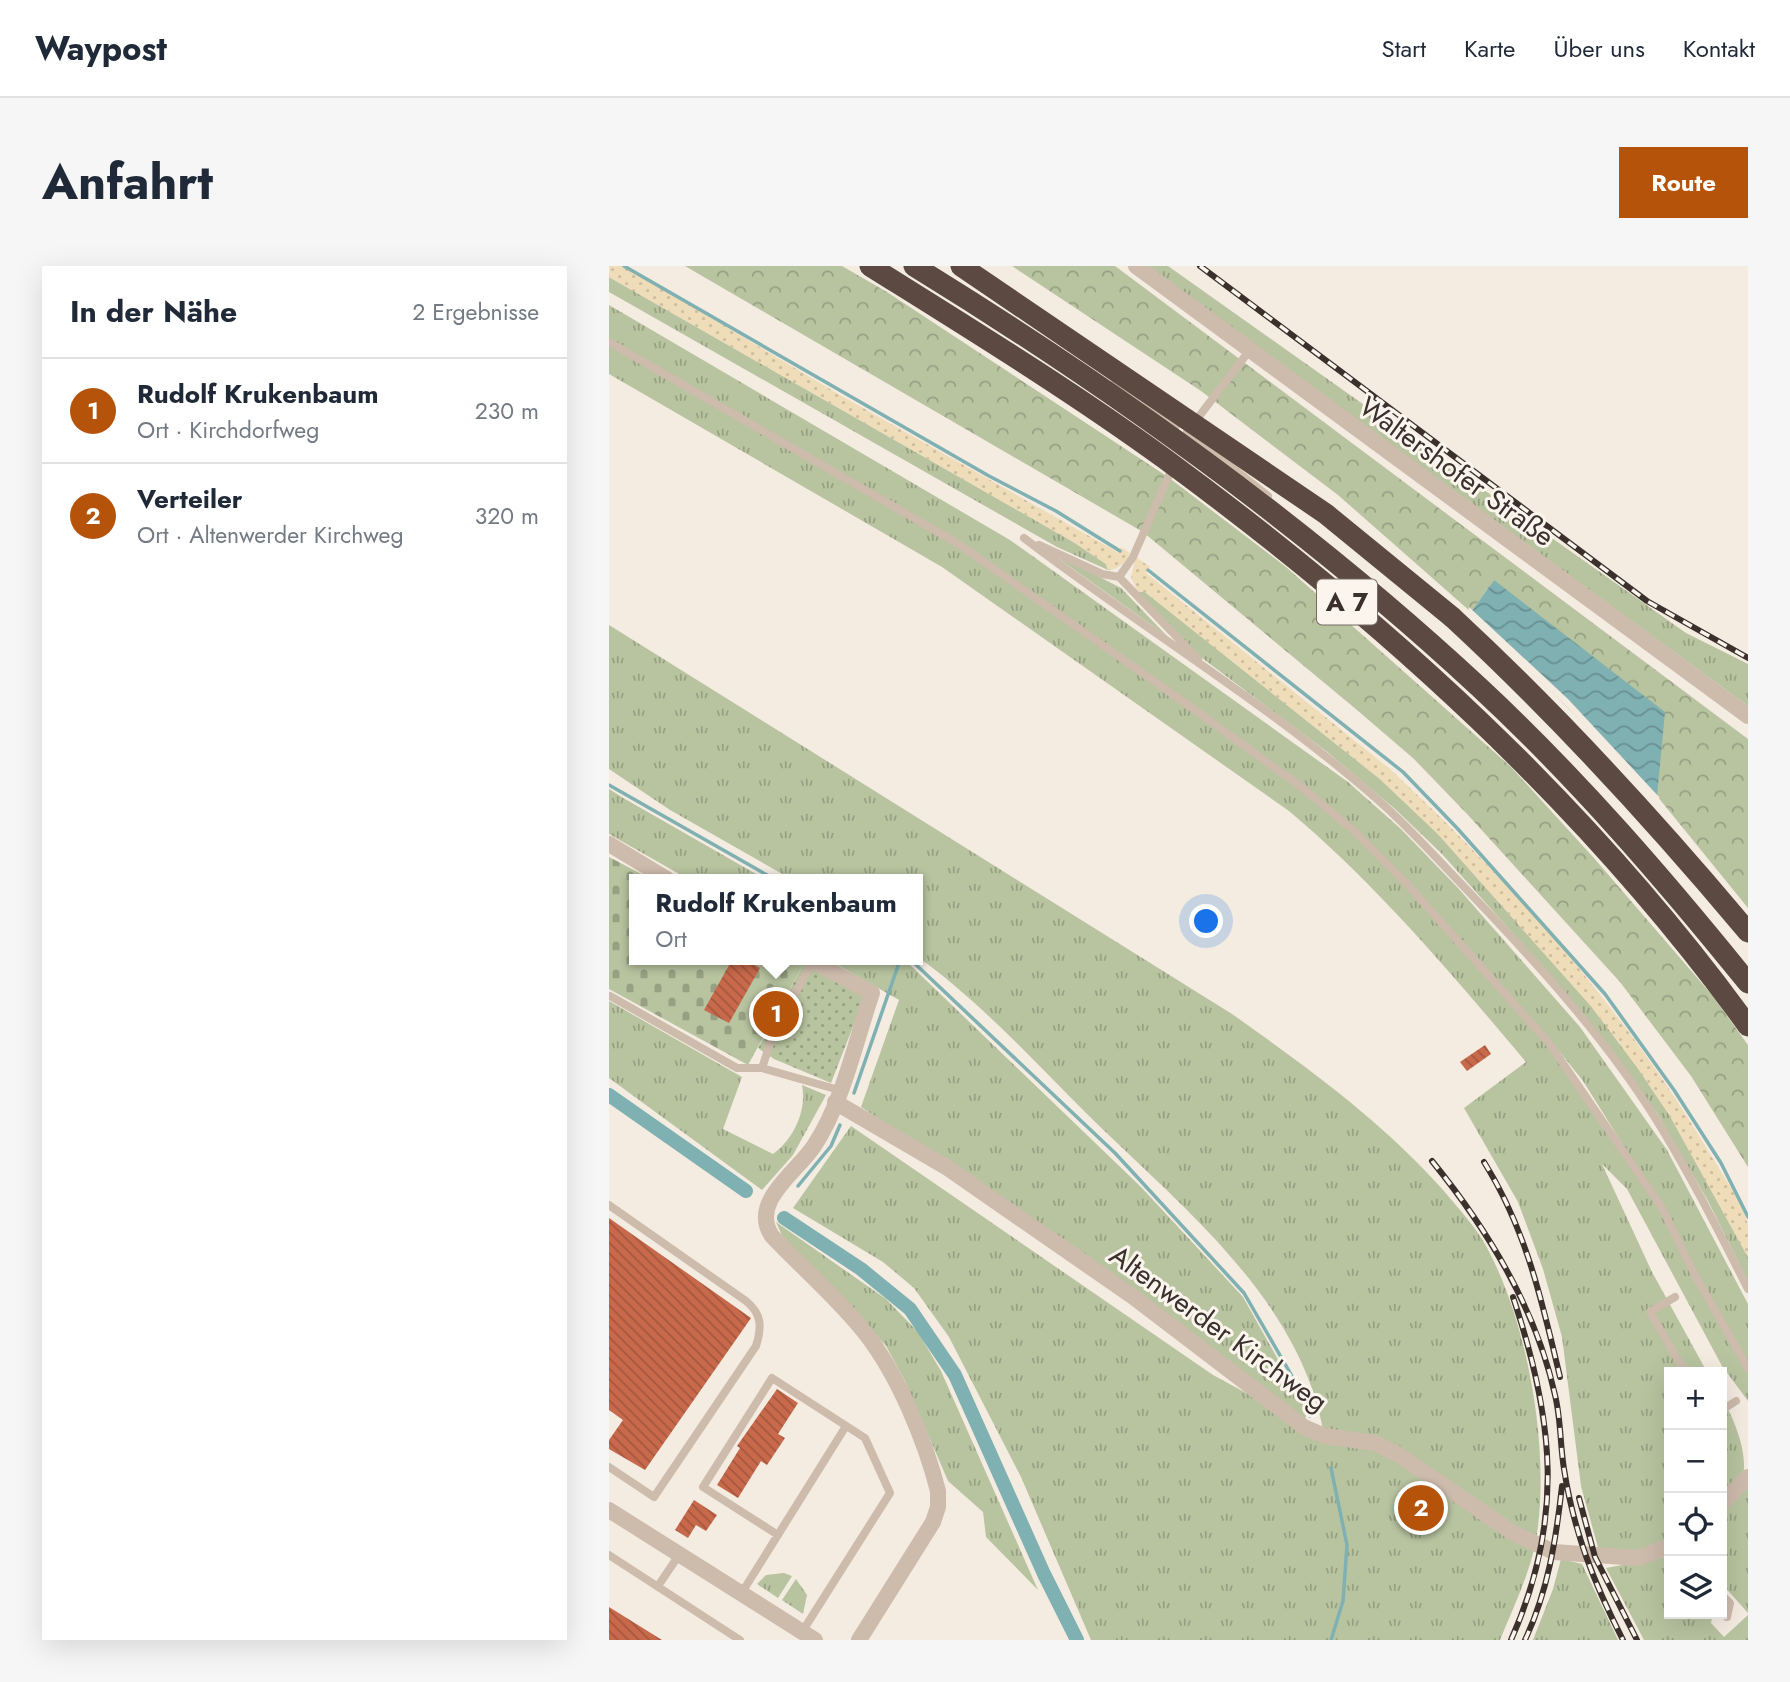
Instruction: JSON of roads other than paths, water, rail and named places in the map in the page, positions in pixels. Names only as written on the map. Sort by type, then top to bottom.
[{"type":"highway","name":"A 7","points":[[870,266],[1077,398],[1163,458],[1274,542],[1384,632],[1513,754],[1604,848],[1748,1026]]},
{"type":"highway","name":"A 7","points":[[914,266],[1032,340],[1219,472],[1400,616],[1481,688],[1585,794],[1668,885],[1748,983]]},
{"type":"highway","name":"A 7","points":[[961,266],[1326,514],[1452,617],[1536,697],[1644,810],[1748,932]]},
{"type":"street","name":"Waltershofer Straße","points":[[1136,266],[1748,716]]},
{"type":"street","points":[[609,844],[659,874]]},
{"type":"street","points":[[821,965],[872,993],[837,1096],[815,1144],[768,1203],[765,1222],[772,1236],[850,1315],[877,1348],[900,1390],[938,1491],[933,1522],[859,1640]]},
{"type":"street","name":"Altenwerder Kirchweg","points":[[837,1096],[946,1167],[1132,1296],[1304,1427],[1325,1436],[1375,1443],[1399,1455],[1513,1533],[1554,1552],[1638,1558],[1650,1556],[1664,1549]]},
{"type":"street","points":[[1727,1498],[1748,1477]]},
{"type":"street","points":[[609,1510],[809,1636]]},
{"type":"lane","points":[[930,266],[1189,433],[1312,531],[1480,679],[1625,827],[1748,968]]},
{"type":"lane","points":[[609,342],[957,542],[1304,789],[1353,830],[1425,904],[1549,1043],[1662,1208],[1702,1288],[1748,1368]]},
{"type":"lane","points":[[1119,577],[1133,557],[1195,420],[1249,351]]},
{"type":"lane","points":[[1211,673],[1119,577],[1102,574],[1024,538],[1105,600],[1211,673],[1378,801],[1527,956],[1580,1017],[1652,1113],[1694,1183],[1748,1289]]},
{"type":"lane","points":[[762,1068],[774,1032],[809,965]]},
{"type":"lane","points":[[610,996],[737,1068],[762,1068],[837,1096]]},
{"type":"lane","points":[[609,1205],[756,1309],[761,1331],[757,1346],[654,1497],[609,1467]]},
{"type":"lane","points":[[1675,1297],[1650,1312],[1682,1367]]},
{"type":"lane","points":[[779,1535],[703,1487],[772,1378],[865,1438],[890,1493],[809,1636]]},
{"type":"lane","points":[[1727,1407],[1737,1401]]},
{"type":"lane","points":[[741,1594],[846,1426]]},
{"type":"lane","points":[[609,1555],[740,1640]]},
{"type":"lane","points":[[658,1586],[679,1555]]},
{"type":"lane","points":[[1727,1600],[1730,1603],[1727,1617]]},
{"type":"water","points":[[1494,580],[1665,712],[1657,796],[1471,612]]},
{"type":"waterway","points":[[624,266],[989,476],[1056,511],[1120,551]]},
{"type":"waterway","points":[[1148,570],[1403,772],[1457,828],[1605,994],[1674,1090],[1721,1163],[1748,1217]]},
{"type":"waterway","points":[[609,785],[765,874]]},
{"type":"waterway","points":[[854,1093],[898,965]]},
{"type":"waterway","points":[[916,965],[1115,1153],[1244,1293],[1304,1397],[1310,1416]]},
{"type":"waterway","points":[[609,1095],[746,1191]]},
{"type":"waterway","points":[[798,1186],[831,1146],[840,1125]]},
{"type":"waterway","points":[[784,1218],[861,1269],[910,1309],[955,1375],[1044,1574],[1077,1640]]},
{"type":"waterway","points":[[1331,1468],[1347,1545],[1343,1601],[1331,1640]]},
{"type":"railway","points":[[1200,266],[1647,601],[1748,658]]},
{"type":"railway","points":[[1432,1161],[1491,1242],[1536,1331],[1557,1404],[1564,1469],[1573,1515],[1594,1578],[1623,1640]]},
{"type":"railway","points":[[1484,1162],[1499,1187],[1522,1239],[1560,1377]]},
{"type":"railway","points":[[1511,1640],[1528,1596],[1540,1553],[1548,1469],[1538,1385],[1513,1297]]},
{"type":"railway","points":[[1525,1640],[1540,1603],[1550,1565],[1562,1486]]},
{"type":"railway","points":[[1579,1498],[1595,1557],[1637,1640]]},
{"type":"place","name":"Rudolf Krukenbaum","points":[[776,1014]]},
{"type":"place","name":"Verteiler","points":[[1421,1508]]}]
